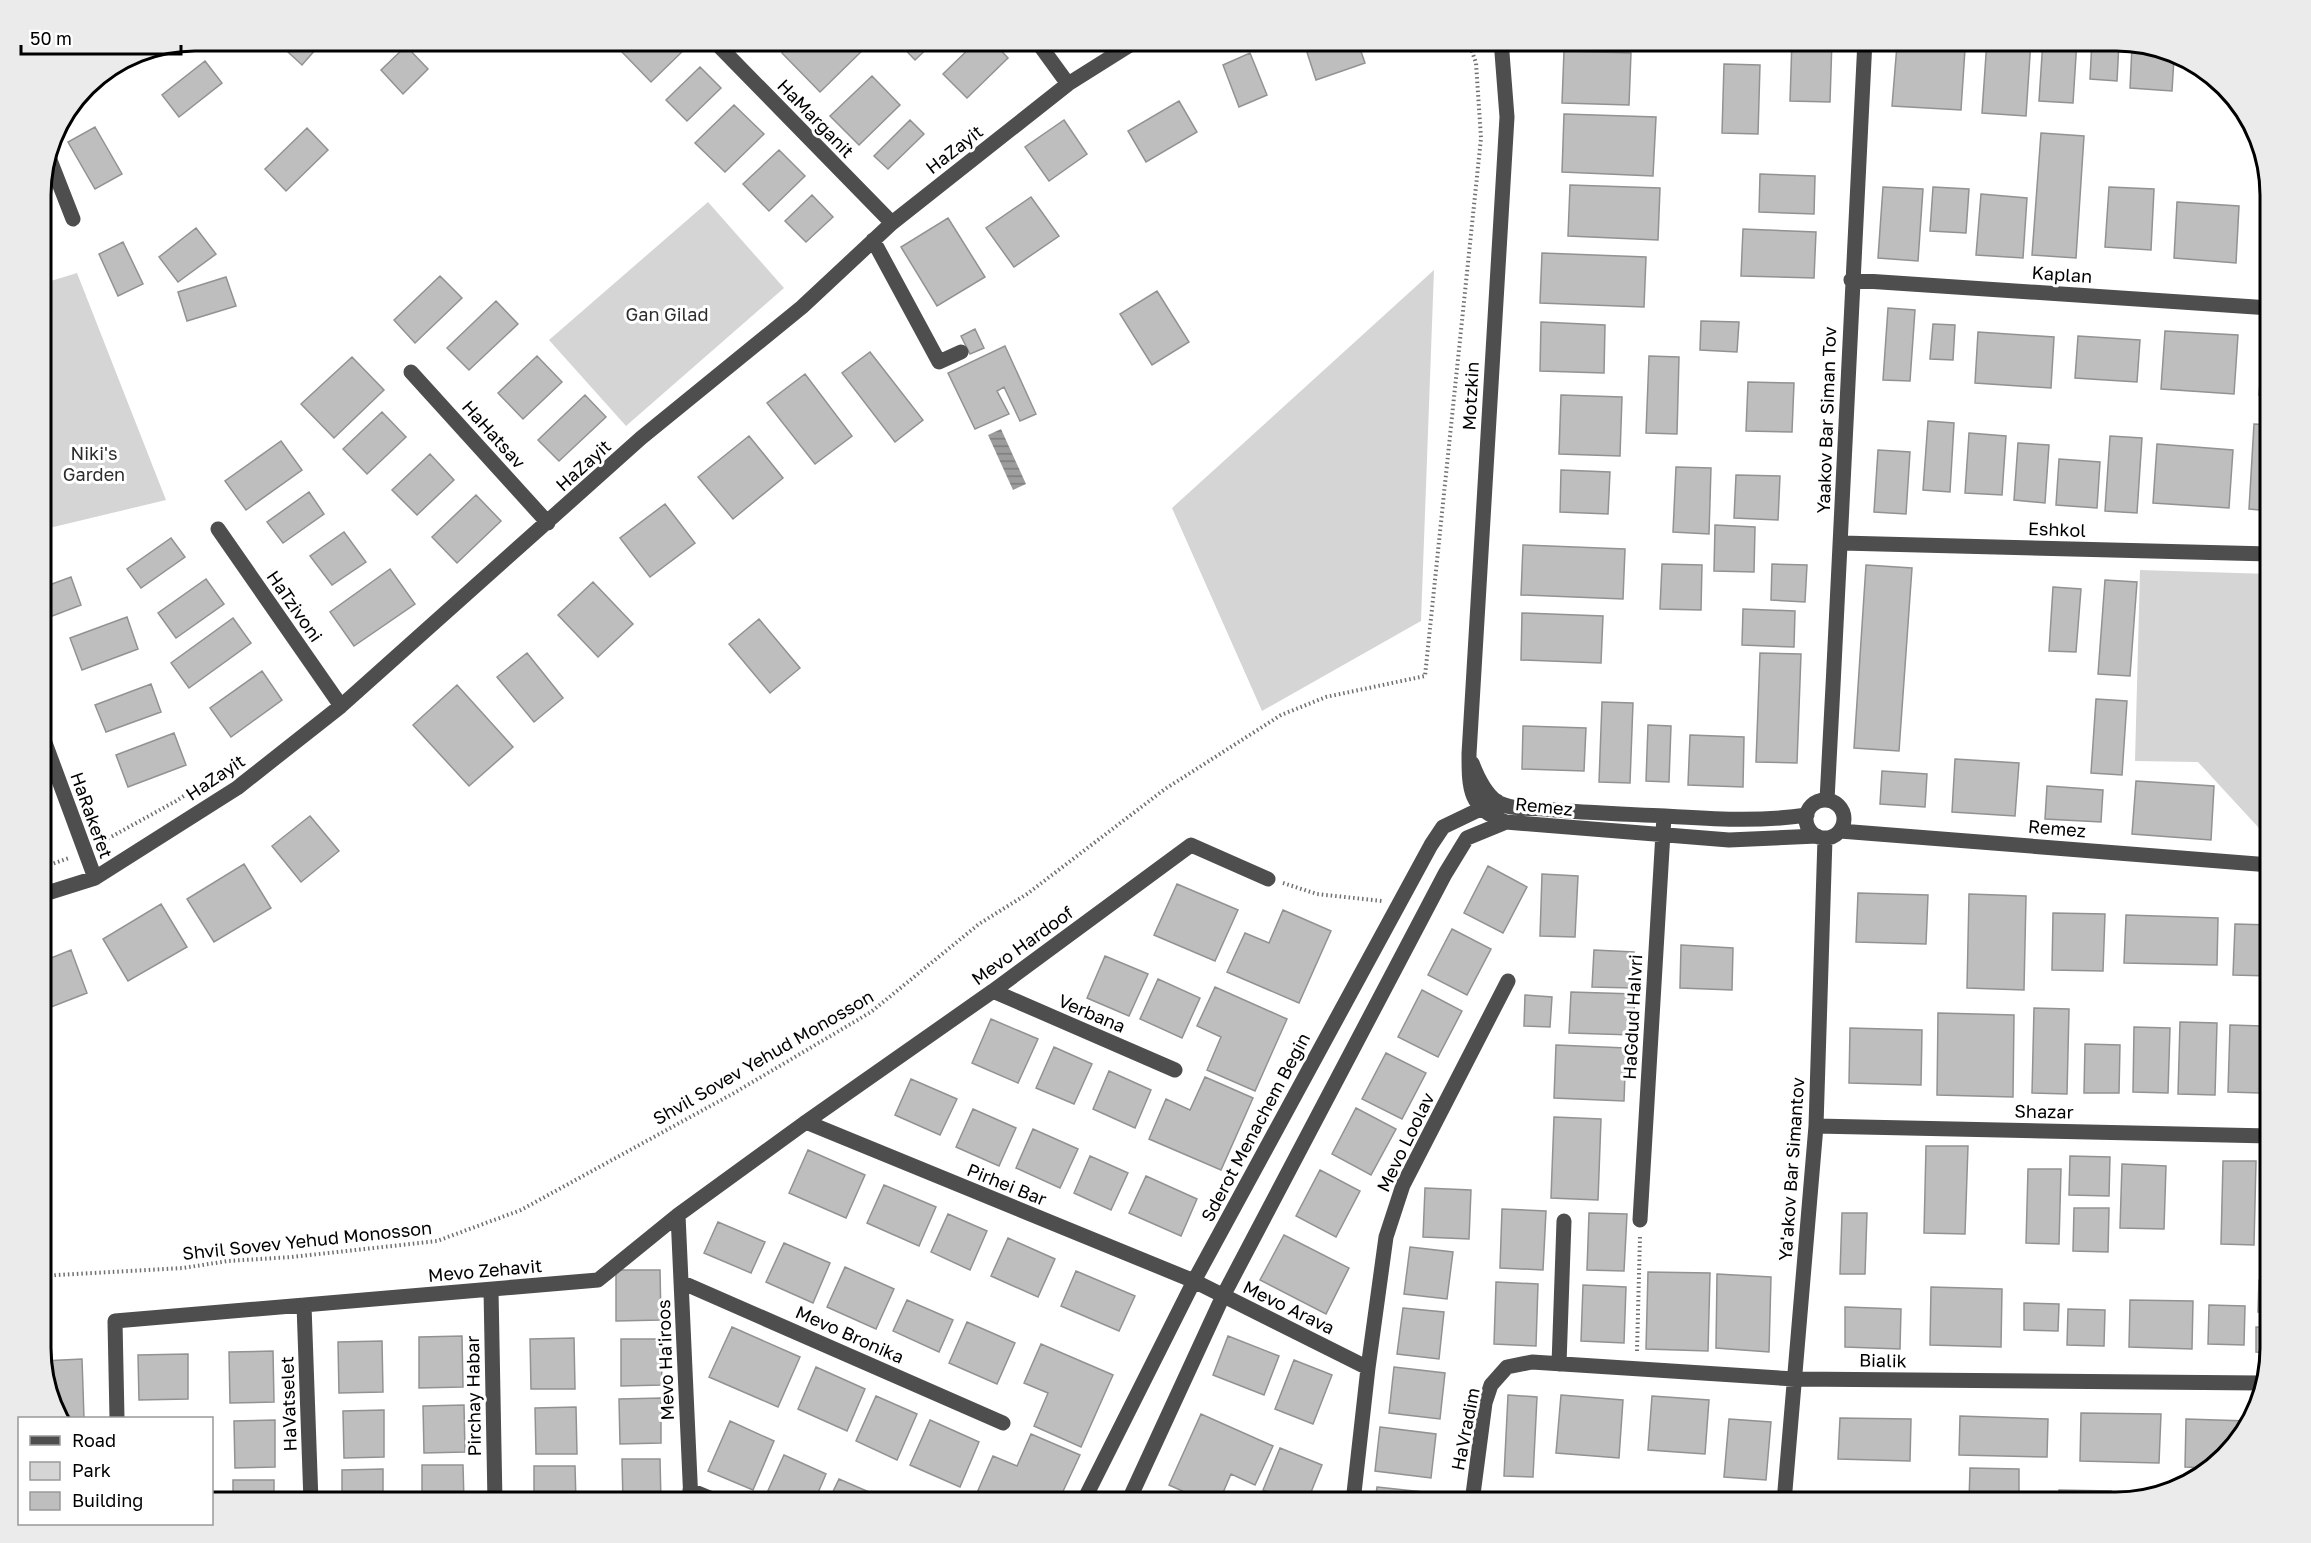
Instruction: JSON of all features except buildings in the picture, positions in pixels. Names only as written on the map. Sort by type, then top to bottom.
[{"type":"street","name":"HaMarganit","points":[[724,51],[892,223]]},
{"type":"street","points":[[1044,51],[1068,84]]},
{"type":"street","name":"HaZayit","points":[[51,892],[95,878],[237,789],[341,706],[641,438],[802,307],[892,223],[1068,84],[1120,51]]},
{"type":"street","name":"Motzkin","points":[[1469,754],[1507,117],[1502,51]]},
{"type":"street","name":"Yaakov Bar Siman Tov","points":[[1827,800],[1842,543],[1851,280],[1864,51]]},
{"type":"street","points":[[54,169],[73,219]]},
{"type":"street","points":[[873,240],[939,362],[961,352]]},
{"type":"street","name":"Kaplan","points":[[1851,280],[2260,307]]},
{"type":"street","name":"HaHatsav","points":[[411,372],[548,523]]},
{"type":"street","name":"HaTzivoni","points":[[218,529],[341,706]]},
{"type":"street","name":"Eshkol","points":[[1842,543],[2260,554]]},
{"type":"street","points":[[1469,754],[1470,789],[1481,809]]},
{"type":"street","name":"Remez","points":[[1469,754],[1480,781],[1497,801],[1509,806],[1583,813],[1721,820],[1787,818],[1807,815]]},
{"type":"street","name":"HaRakefet","points":[[51,759],[95,878]]},
{"type":"street","points":[[1827,800],[1841,809],[1844,820],[1840,831],[1830,837],[1821,837],[1808,827],[1807,815],[1812,805],[1827,800]]},
{"type":"street","name":"Sderot Menachem Begin","points":[[1088,1492],[1194,1281],[1396,908],[1443,827],[1461,816],[1497,801]]},
{"type":"street","name":"Remez","points":[[1481,809],[1492,818],[1506,822],[1662,835],[1730,840],[1821,837]]},
{"type":"street","name":"HaGdud HaIvri","points":[[1640,1220],[1664,816]]},
{"type":"street","points":[[1133,1492],[1223,1296],[1459,850],[1467,838],[1506,822]]},
{"type":"street","name":"Remez","points":[[1840,831],[2260,864]]},
{"type":"street","name":"Ya'akov Bar Simantov","points":[[1785,1492],[1816,1126],[1821,837]]},
{"type":"street","name":"Mevo Hardoof","points":[[806,1122],[993,991],[1191,845],[1268,879]]},
{"type":"street","name":"Mevo Loolav","points":[[1354,1492],[1386,1237],[1402,1185],[1508,981]]},
{"type":"street","name":"Verbana","points":[[993,991],[1175,1070]]},
{"type":"street","name":"Pirhei Bar","points":[[806,1122],[1194,1281]]},
{"type":"street","name":"Mevo Zehavit","points":[[117,1417],[115,1321],[598,1280],[678,1215],[806,1122]]},
{"type":"street","name":"Shazar","points":[[1816,1126],[2260,1136]]},
{"type":"street","name":"Mevo Ha'iroos","points":[[678,1215],[690,1492]]},
{"type":"street","points":[[1559,1364],[1564,1221]]},
{"type":"street","name":"Mevo Arava","points":[[1194,1281],[1368,1368]]},
{"type":"street","name":"Mevo Bronika","points":[[681,1282],[1003,1423]]},
{"type":"street","name":"Pirchay Habar","points":[[491,1290],[495,1492]]},
{"type":"street","name":"HaVatselet","points":[[304,1305],[311,1492]]},
{"type":"street","name":"Bialik","points":[[1507,1368],[1532,1362],[1795,1378],[2255,1383]]},
{"type":"street","name":"HaVradim","points":[[1473,1492],[1485,1403],[1491,1385],[1507,1368]]},
{"type":"path","name":"Shvil Sovev Yehud Monosson","points":[[51,1276],[183,1268],[228,1261],[292,1257],[437,1241],[521,1209],[734,1093],[871,1012],[979,924],[1027,894],[1165,789],[1281,714],[1326,697],[1425,676],[1481,138],[1476,63],[1472,51]]},
{"type":"path","points":[[1268,879],[1317,894],[1384,901],[1396,908]]},
{"type":"path","points":[[1637,1369],[1640,1220]]},
{"type":"green space","name":"Gan Gilad","points":[[708,202],[784,288],[626,426],[549,340]]},
{"type":"green space","points":[[1434,270],[1421,621],[1262,711],[1172,508]]},
{"type":"green space","name":"Niki's Garden","points":[[77,273],[166,500],[51,528],[51,281]]},
{"type":"green space","points":[[2140,570],[2260,574],[2260,829],[2198,762],[2135,761]]},
{"type":"shaded area","points":[[1001,429],[1026,484],[1013,490],[988,435]]}]
